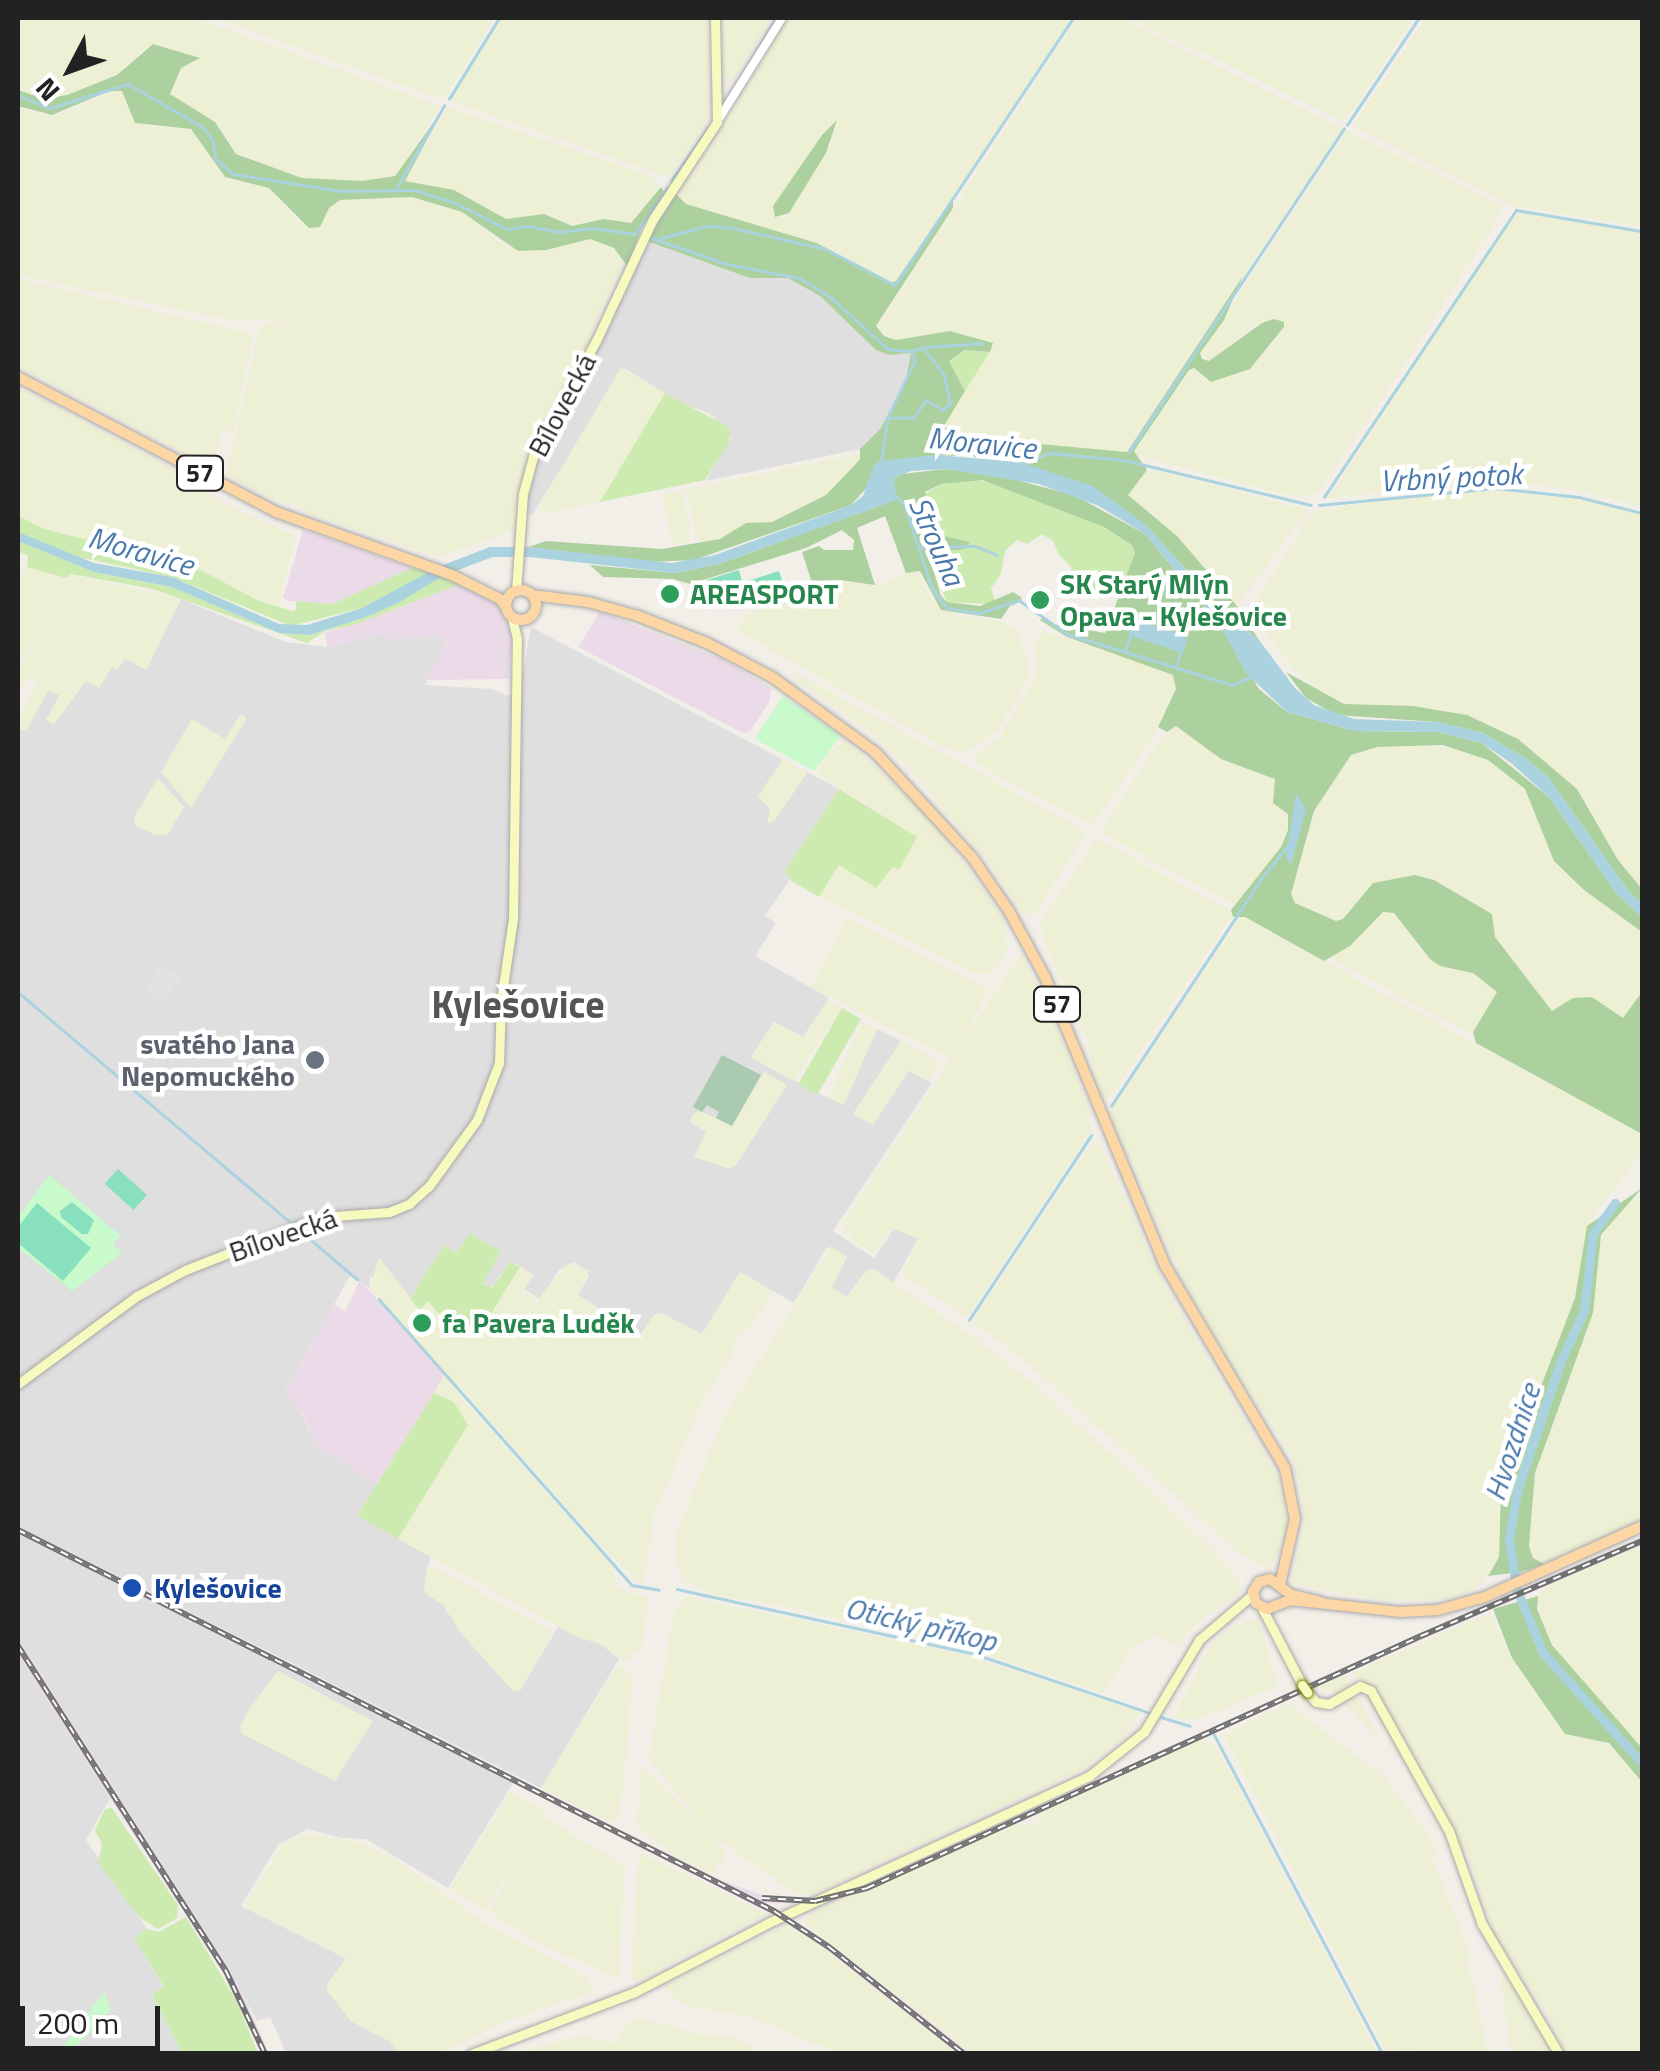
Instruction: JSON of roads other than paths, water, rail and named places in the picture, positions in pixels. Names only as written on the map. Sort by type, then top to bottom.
[{"type":"main road","points":[[715,18],[717,122]]},
{"type":"main road","name":"Bílovecká","points":[[18,1384],[150,1288],[332,1214],[389,1212],[414,1202],[476,1120],[490,1094],[499,1063],[501,1000],[513,919],[517,639],[509,612],[521,590],[523,489],[533,456],[595,343],[650,224],[717,122]]},
{"type":"main road","name":"57","points":[[18,377],[276,512],[467,582],[500,599],[509,612],[526,619]]},
{"type":"main road","name":"57","points":[[467,582],[611,607],[683,632],[800,694],[904,779],[972,857],[1045,977],[1129,1187],[1176,1287],[1285,1468],[1295,1507],[1278,1605]]},
{"type":"main road","name":"Bílovecká","points":[[517,639],[535,609],[521,590]]},
{"type":"main road","name":"57","points":[[535,609],[561,599]]},
{"type":"main road","points":[[471,2054],[634,1992],[768,1923],[1089,1776],[1144,1732],[1194,1646],[1220,1620],[1258,1603],[1321,1602],[1428,1612],[1467,1604],[1642,1526]]},
{"type":"main road","points":[[1290,1548],[1268,1579],[1257,1584],[1258,1603],[1304,1688],[1316,1702],[1329,1704],[1362,1685],[1370,1691],[1448,1831],[1482,1924],[1559,2054]]},
{"type":"main road","points":[[1268,1579],[1281,1588],[1321,1602]]},
{"type":"main road","points":[[1274,1629],[1278,1605]]},
{"type":"street","points":[[717,122],[782,18]]},
{"type":"street","points":[[717,92],[725,99],[734,98]]},
{"type":"water","points":[[936,455],[1019,462],[1093,486],[1147,526],[1228,617],[1259,640],[1295,688],[1314,705],[1354,719],[1437,722],[1483,733],[1525,758],[1548,777],[1629,892],[1642,904],[1642,917],[1616,893],[1550,798],[1511,763],[1482,743],[1438,732],[1355,731],[1287,712],[1245,672],[1221,626],[1145,534],[1099,506],[1039,484],[946,469],[911,471],[894,478],[896,500],[719,564],[675,573],[530,557],[493,557],[442,576],[366,617],[310,635],[279,633],[172,587],[94,572],[18,541],[18,532],[94,563],[172,577],[279,624],[307,625],[362,608],[438,567],[490,547],[528,547],[672,563],[715,555],[851,505],[863,496],[874,465],[880,461]]},
{"type":"water","points":[[1134,620],[1184,635],[1187,642],[1182,653],[1128,635]]},
{"type":"water","points":[[1296,793],[1306,809],[1291,865],[1286,857]]},
{"type":"waterway","points":[[449,99],[499,18]]},
{"type":"waterway","name":"Strouha","points":[[741,77],[776,18]]},
{"type":"waterway","points":[[661,238],[707,226],[733,228],[826,249],[895,285],[1073,18]]},
{"type":"waterway","points":[[1347,125],[1419,18]]},
{"type":"waterway","name":"Strouha","points":[[18,95],[50,108],[128,84],[203,127],[213,141],[216,159],[233,174],[341,191],[415,190],[456,203],[507,229],[529,226],[560,232],[593,228],[635,234],[667,188]]},
{"type":"waterway","points":[[397,187],[444,106]]},
{"type":"waterway","name":"Strouha","points":[[671,181],[708,128]]},
{"type":"waterway","points":[[1129,452],[1344,129]]},
{"type":"waterway","points":[[1324,497],[1516,210],[1642,231]]},
{"type":"waterway","name":"Strouha","points":[[649,237],[727,264],[800,278],[833,299],[888,349],[912,351],[915,361],[888,418],[882,460]]},
{"type":"waterway","points":[[926,347],[983,343]]},
{"type":"waterway","name":"Moravice","points":[[890,418],[914,417],[926,400],[943,410],[950,404],[944,375],[923,348],[912,351]]},
{"type":"waterway","name":"Vrbný potok","points":[[1021,464],[1050,453],[1124,460],[1311,505]]},
{"type":"waterway","name":"Vrbný potok","points":[[1319,505],[1495,488],[1579,497],[1642,513]]},
{"type":"waterway","name":"Strouha","points":[[892,492],[904,503],[932,588],[947,608],[980,613],[1019,600],[1067,634],[1233,685],[1252,676]]},
{"type":"waterway","points":[[921,547],[975,546],[997,555]]},
{"type":"waterway","points":[[1125,650],[1131,634]]},
{"type":"waterway","points":[[1176,666],[1181,650]]},
{"type":"waterway","points":[[1111,1106],[1261,879],[1289,844]]},
{"type":"waterway","name":"Otický příkop","points":[[18,992],[291,1223]]},
{"type":"waterway","points":[[969,1320],[1091,1136]]},
{"type":"waterway","name":"Hvozdnice","points":[[1615,1203],[1593,1233],[1584,1311],[1561,1360],[1517,1491],[1509,1540],[1517,1590],[1543,1653],[1642,1763]]},
{"type":"waterway","name":"Otický příkop","points":[[297,1228],[357,1279]]},
{"type":"waterway","name":"Otický příkop","points":[[379,1299],[632,1585],[659,1590]]},
{"type":"waterway","name":"Otický příkop","points":[[677,1589],[975,1654],[1150,1713]]},
{"type":"waterway","name":"Otický příkop","points":[[1161,1717],[1190,1726]]},
{"type":"waterway","name":"Otický příkop","points":[[1214,1734],[1383,2054]]},
{"type":"railway","points":[[18,1530],[774,1911],[829,1947],[964,2054]]},
{"type":"railway","points":[[762,1898],[815,1901],[867,1888],[1421,1636],[1642,1541]]},
{"type":"railway","points":[[18,1646],[226,1971],[265,2054]]},
{"type":"place","name":"AREASPORT","points":[[670,594]]},
{"type":"place","name":"SK Starý Mlýn Opava - Kylešovice","points":[[1040,600]]},
{"type":"place","name":"svatého Jana Nepomuckého","points":[[315,1060]]},
{"type":"place","name":"fa Pavera Luděk","points":[[422,1323]]},
{"type":"place","name":"Kylešovice","points":[[132,1588]]},
{"type":"district","name":"Kylešovice","points":[[518,1005]]}]
